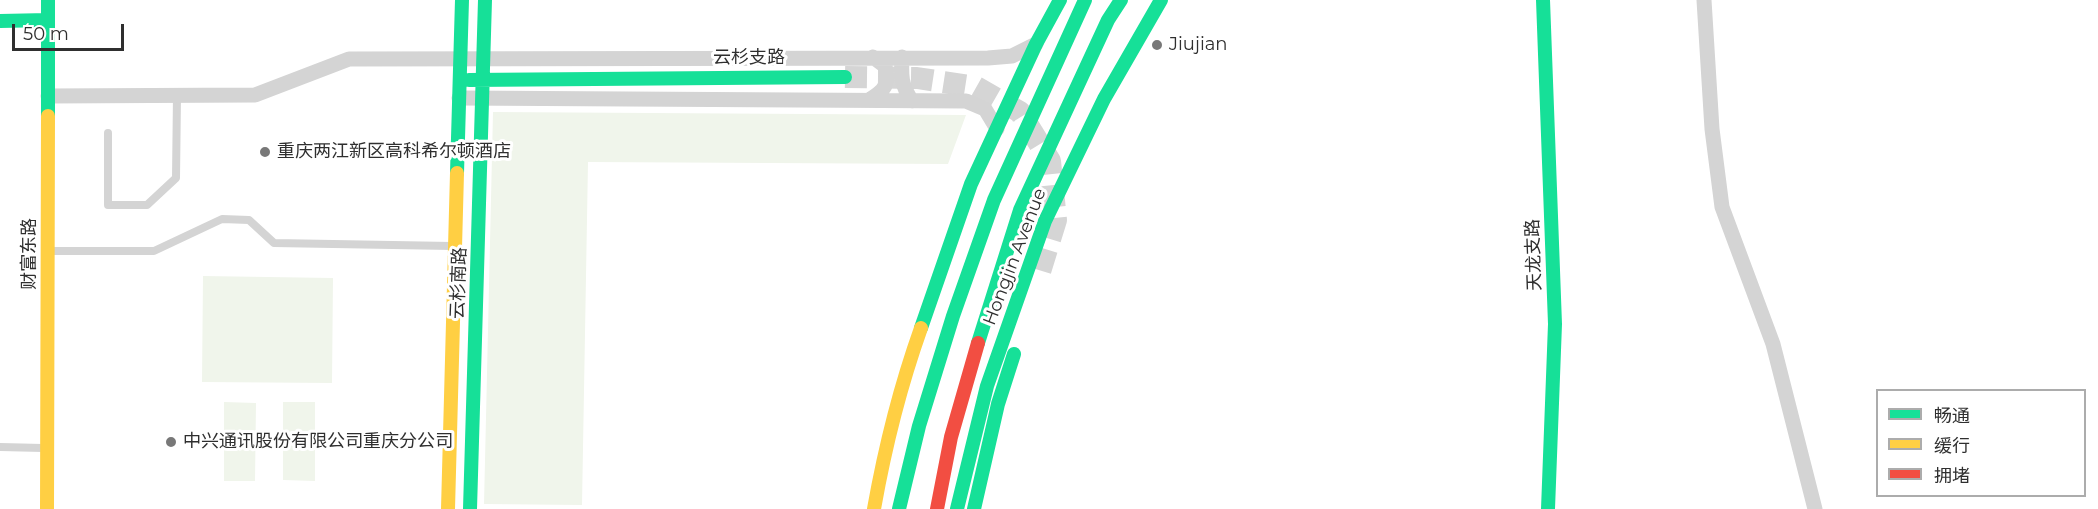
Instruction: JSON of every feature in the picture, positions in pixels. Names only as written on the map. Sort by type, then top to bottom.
[{"type":"main road","name":"财富东路","points":[[47,509],[48,0]]},
{"type":"main road","name":"云杉南路","points":[[447,509],[462,0]]},
{"type":"main road","name":"云杉南路","points":[[470,509],[485,0]]},
{"type":"main road","points":[[874,509],[887,439],[909,361],[971,184],[1036,44],[1060,0]]},
{"type":"main road","name":"Hongjin Avenue","points":[[899,509],[919,426],[952,316],[994,200],[1085,0]]},
{"type":"main road","name":"Hongjin Avenue","points":[[937,509],[951,436],[1020,210],[1108,20],[1121,0]]},
{"type":"main road","name":"Hongjin Avenue","points":[[957,509],[987,386],[1045,220],[1104,99],[1161,0]]},
{"type":"main road","name":"天龙支路","points":[[1543,0],[1555,324],[1548,509]]},
{"type":"main road","points":[[0,21],[48,21]]},
{"type":"main road","points":[[459,80],[845,77]]},
{"type":"main road","points":[[974,509],[998,404],[1039,275]]},
{"type":"street","points":[[1704,0],[1712,129],[1722,207],[1773,344],[1815,509]]},
{"type":"street","name":"云杉支路","points":[[48,96],[255,95],[349,59],[988,58],[1012,56],[1036,44]]},
{"type":"street","points":[[868,100],[882,91],[888,80],[885,66],[873,57]]},
{"type":"street","points":[[902,57],[901,73],[904,88],[912,101]]},
{"type":"street","points":[[459,98],[966,101],[985,109],[996,129]]},
{"type":"lane","points":[[108,133],[108,205],[147,205],[176,178],[177,95]]},
{"type":"lane","points":[[48,251],[154,251],[222,219],[249,220],[274,243],[455,246]]},
{"type":"lane","points":[[0,447],[47,448]]},
{"type":"shaded area","points":[[493,112],[966,115],[948,164],[588,162],[582,505],[484,504]]},
{"type":"shaded area","points":[[203,276],[333,278],[332,383],[202,382]]},
{"type":"shaded area","points":[[224,402],[256,403],[255,481],[224,481]]},
{"type":"shaded area","points":[[283,402],[315,402],[315,481],[283,480]]},
{"type":"tunnel","points":[[845,77],[917,78],[976,87],[1020,112],[1050,161],[1056,220],[1039,275]]},
{"type":"traffic: fast","points":[[48,0],[48,116]]},
{"type":"traffic: fast","points":[[457,173],[462,0]]},
{"type":"traffic: fast","points":[[470,509],[485,0]]},
{"type":"traffic: fast","points":[[921,328],[971,184],[1036,44],[1060,0]]},
{"type":"traffic: fast","points":[[899,509],[919,426],[953,316],[994,200],[1085,0]]},
{"type":"traffic: fast","points":[[978,343],[1020,210],[1108,20],[1121,0]]},
{"type":"traffic: fast","points":[[957,509],[987,386],[1045,221],[1104,99],[1161,0]]},
{"type":"traffic: fast","points":[[1543,0],[1555,324],[1548,509]]},
{"type":"traffic: fast","points":[[0,21],[48,20]]},
{"type":"traffic: fast","points":[[469,80],[845,77]]},
{"type":"traffic: fast","points":[[974,509],[998,404],[1014,354]]},
{"type":"traffic: slow","points":[[47,509],[48,116]]},
{"type":"traffic: slow","points":[[448,509],[457,173]]},
{"type":"traffic: slow","points":[[874,509],[894,417],[921,328]]},
{"type":"traffic: jam","points":[[937,509],[951,437],[978,343]]},
{"type":"place","name":"Jiujian","points":[[1157,45]]},
{"type":"place","name":"重庆两江新区高科希尔顿酒店","points":[[265,152]]},
{"type":"place","name":"中兴通讯股份有限公司重庆分公司","points":[[171,442]]}]
